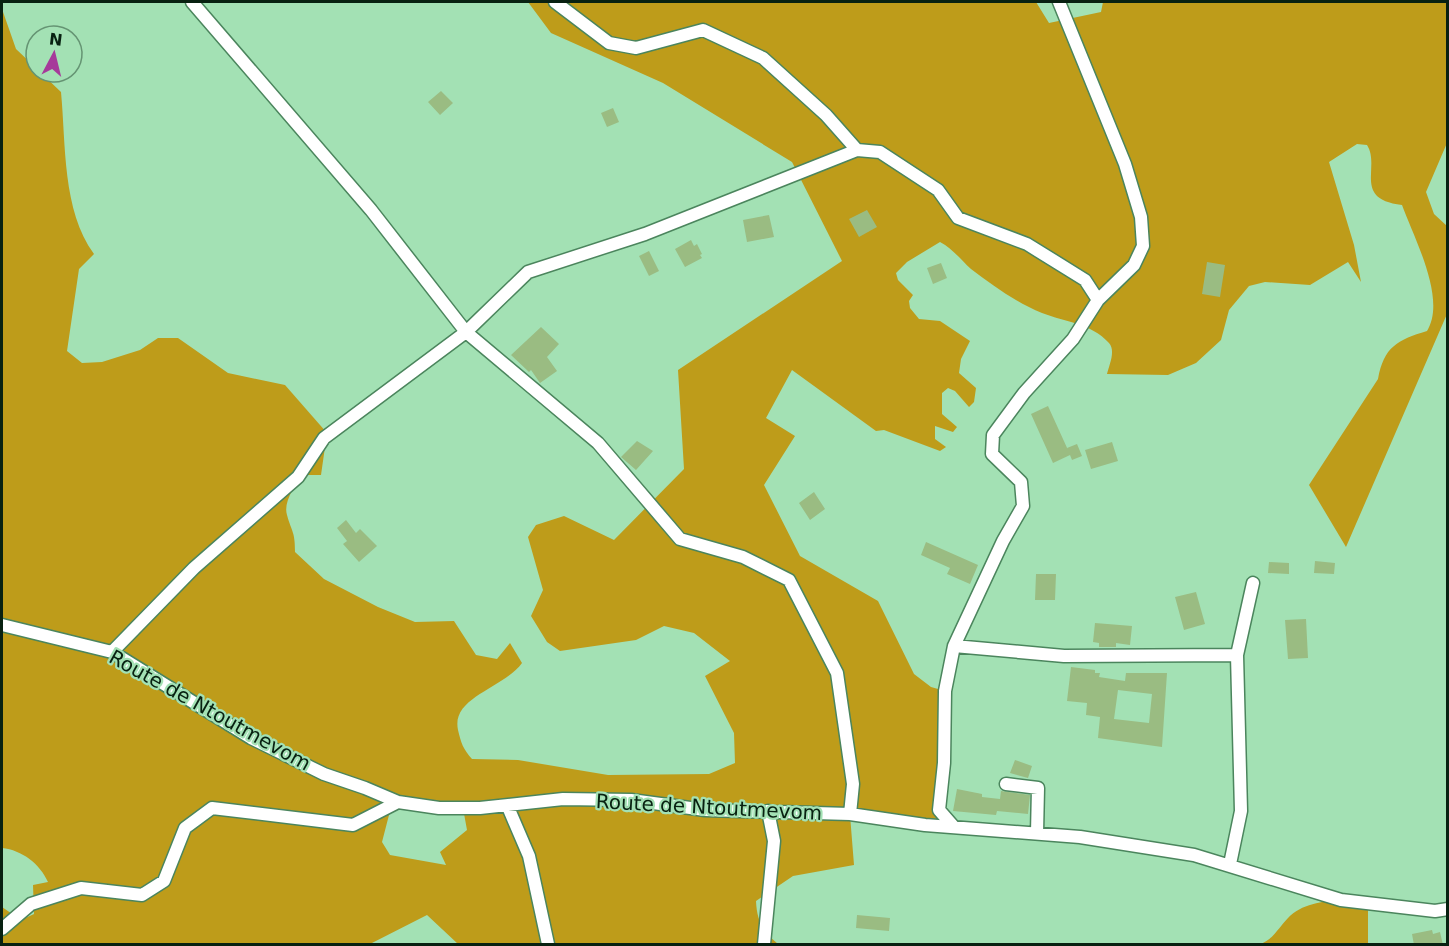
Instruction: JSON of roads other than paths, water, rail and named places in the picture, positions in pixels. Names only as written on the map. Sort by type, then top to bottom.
[{"type":"street","points":[[192,2],[371,210],[466,332],[598,443],[680,539],[743,557],[789,580],[837,673],[853,784],[850,814]]},
{"type":"street","points":[[555,2],[609,43],[636,48],[703,30],[763,58],[826,116],[857,150]]},
{"type":"street","points":[[953,826],[939,810],[944,763],[945,691],[954,646],[1003,541],[1023,506],[1021,482],[992,454],[993,435],[1024,393],[1073,339],[1098,300],[1134,265],[1143,246],[1142,217],[1125,164],[1059,2]]},
{"type":"street","points":[[112,652],[194,568],[298,477],[324,438],[466,332],[528,272],[645,234],[857,150],[880,152],[938,190],[958,218],[1027,244],[1085,280],[1098,300]]},
{"type":"street","points":[[1230,864],[1241,811],[1237,655],[1253,583]]},
{"type":"street","name":"Route de Ntoutmevom","points":[[2,625],[112,652],[251,738],[324,774],[398,802],[439,808],[508,807],[563,799],[631,800],[705,810],[850,814],[1037,833],[1194,855],[1230,864],[1341,900],[1435,911],[1448,909]]},
{"type":"street","points":[[954,646],[1064,656],[1237,655]]},
{"type":"street","points":[[1006,784],[1038,788],[1037,833]]},
{"type":"street","points":[[2,929],[31,904],[81,888],[142,895],[164,881],[184,828],[212,808],[353,825],[398,802]]},
{"type":"street","points":[[508,807],[529,856],[548,945]]},
{"type":"street","points":[[764,945],[774,840],[768,811]]}]
